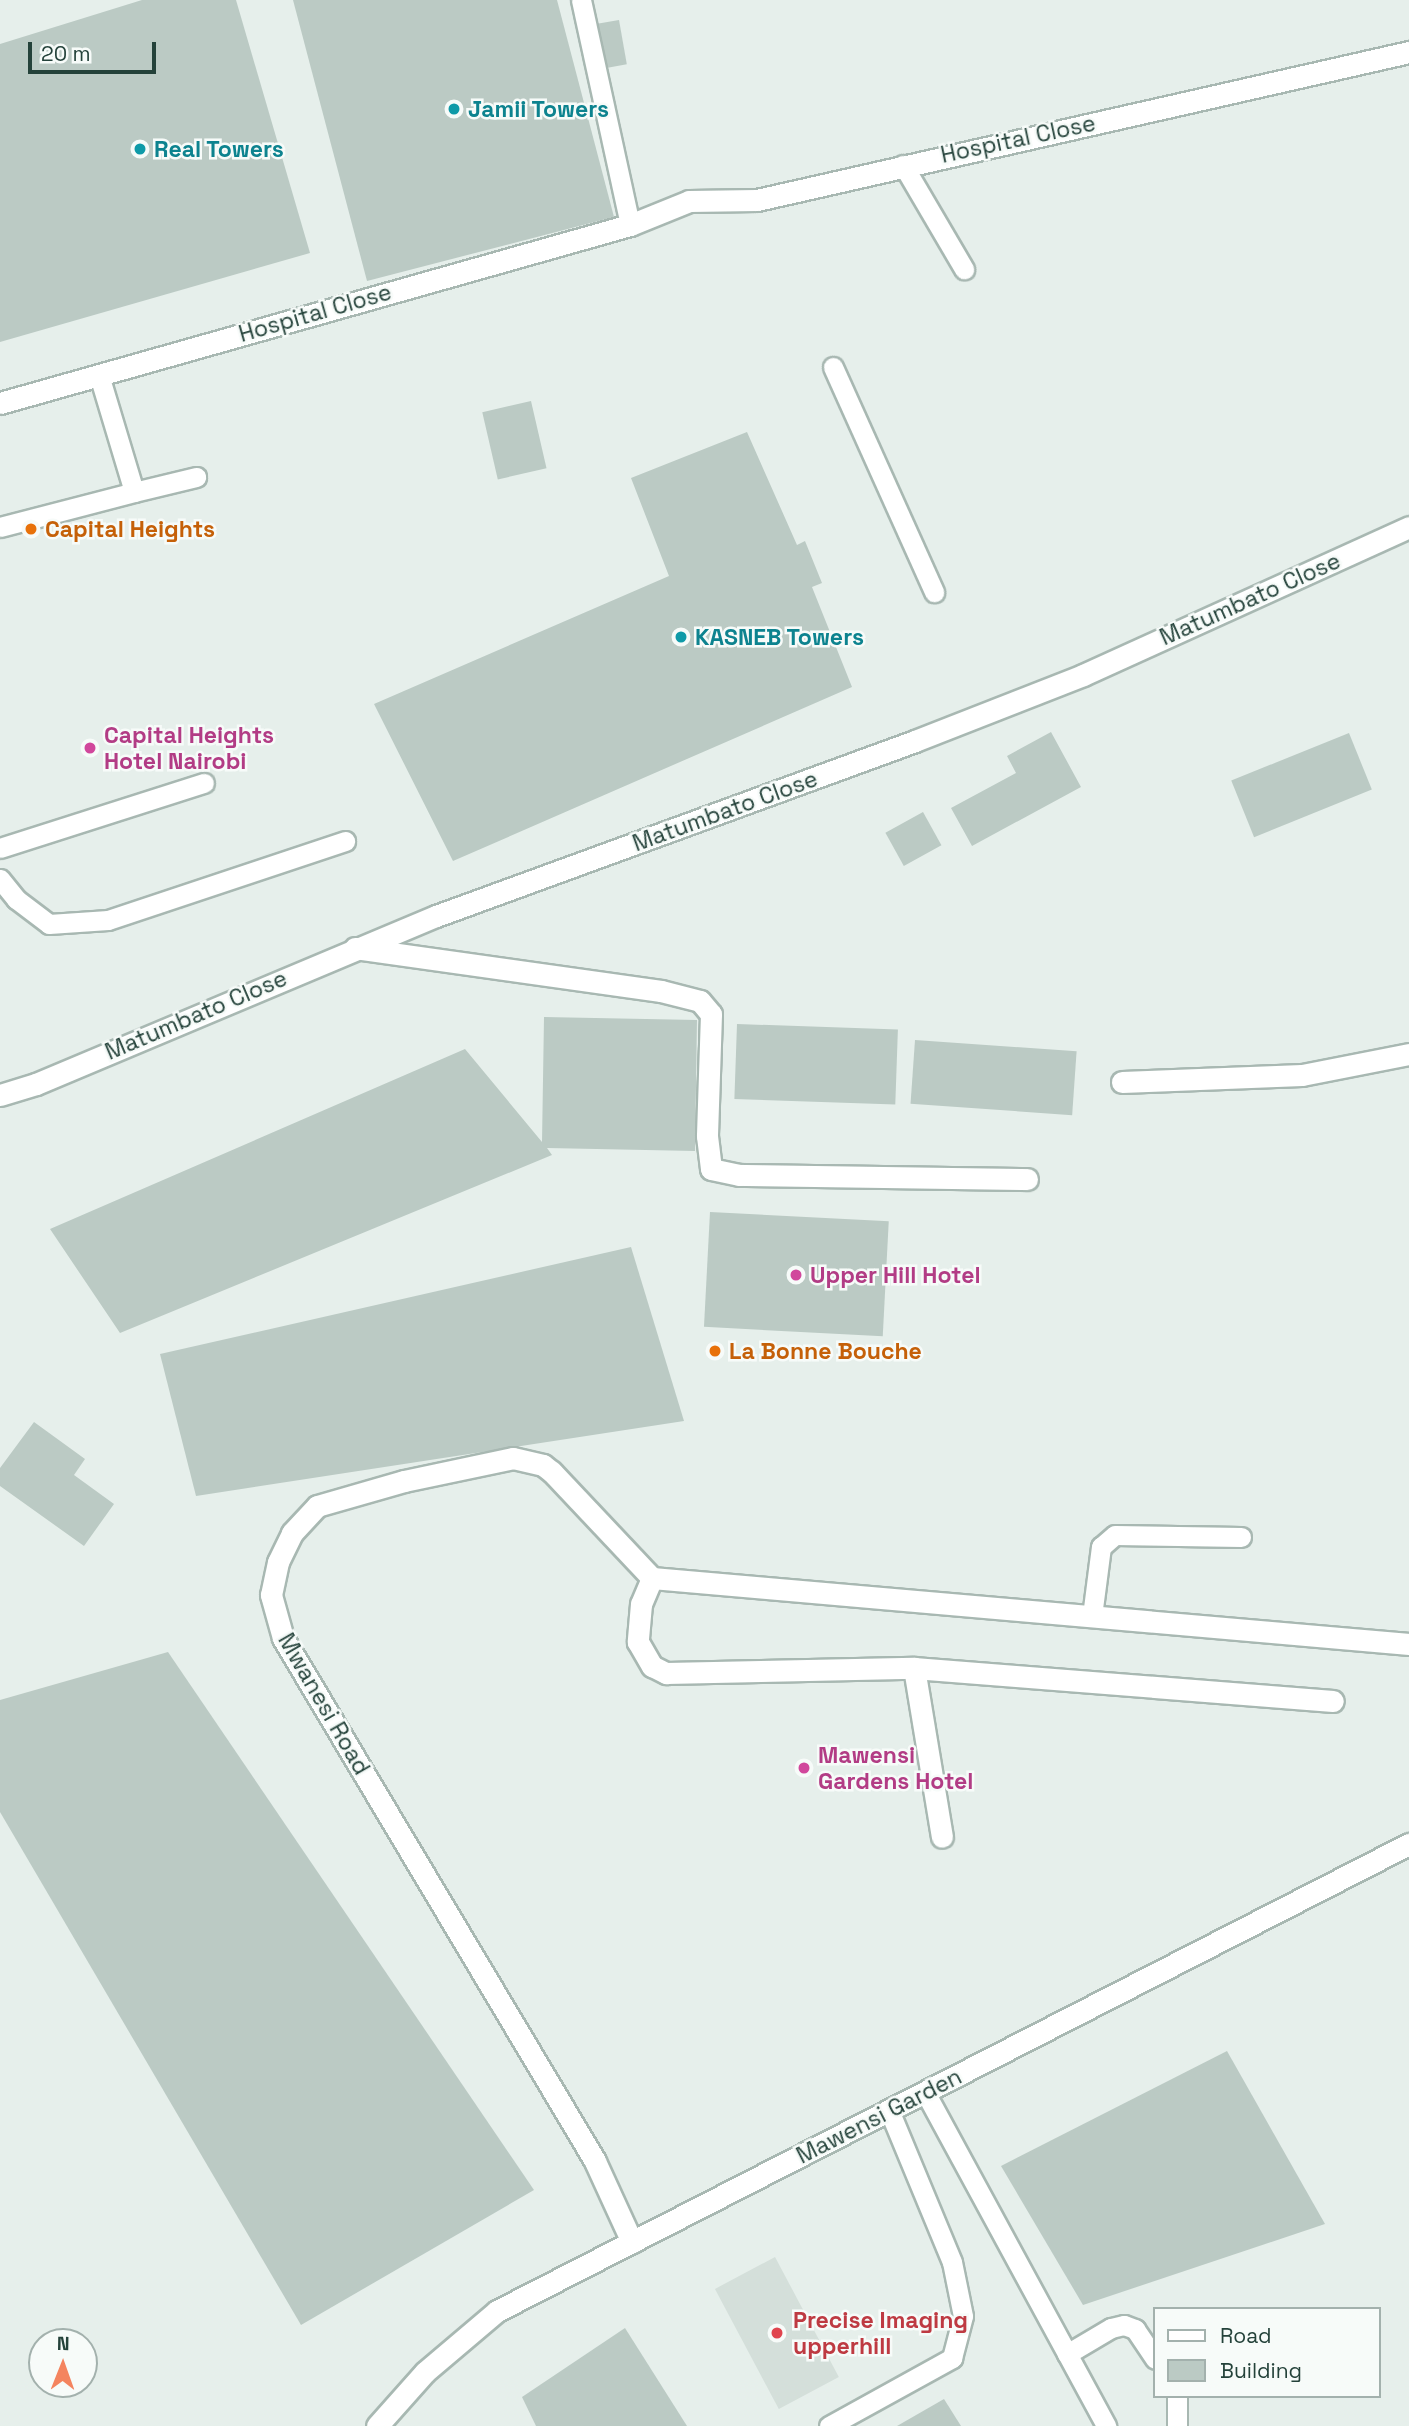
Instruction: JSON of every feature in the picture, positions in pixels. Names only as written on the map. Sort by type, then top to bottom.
[{"type":"street","name":"Hospital Close","points":[[0,403],[630,225],[689,201],[757,200],[904,164],[1409,52]]},
{"type":"street","name":"Matumbato Close","points":[[0,1095],[36,1084],[353,948],[1083,675],[1409,527]]},
{"type":"street","points":[[353,948],[661,991],[700,1001],[711,1014],[707,1136],[711,1169],[739,1175],[1027,1179]]},
{"type":"street","points":[[1122,1082],[1302,1075],[1409,1055]]},
{"type":"street","name":"Mwanesi Road","points":[[632,2242],[595,2161],[283,1638],[271,1595],[278,1562],[292,1533],[317,1506],[404,1480],[513,1458],[543,1465],[552,1472],[652,1578]]},
{"type":"street","points":[[1333,1701],[914,1668],[666,1673],[652,1666],[638,1642],[641,1604],[652,1578],[1409,1644]]},
{"type":"street","points":[[914,1668],[942,1837]]},
{"type":"street","name":"Mawensi Garden","points":[[377,2426],[425,2372],[497,2311],[1409,1844]]},
{"type":"lane","points":[[581,0],[630,225]]},
{"type":"lane","points":[[904,164],[964,268]]},
{"type":"lane","points":[[832,367],[934,592]]},
{"type":"lane","points":[[99,375],[134,492]]},
{"type":"lane","points":[[0,527],[196,477]]},
{"type":"lane","points":[[0,848],[204,783]]},
{"type":"lane","points":[[0,879],[16,899],[49,924],[108,920],[345,841]]},
{"type":"lane","points":[[1092,1616],[1101,1547],[1115,1535],[1241,1537]]},
{"type":"lane","points":[[925,2092],[1107,2426]]},
{"type":"lane","points":[[829,2426],[953,2358],[963,2316],[952,2262],[889,2110]]},
{"type":"lane","points":[[1067,2354],[1111,2328],[1124,2325],[1135,2329],[1154,2357]]},
{"type":"lane","points":[[1177,2398],[1177,2426]]},
{"type":"shaded area","name":"Precise Imaging upperhill","points":[[775,2257],[839,2377],[779,2409],[715,2289]]},
{"type":"building","name":"Real Towers","points":[[142,0],[236,0],[310,253],[0,342],[0,44]]},
{"type":"building","name":"Jamii Towers","points":[[293,0],[557,0],[614,217],[367,281]]},
{"type":"building","points":[[619,20],[627,64],[602,69],[594,24]]},
{"type":"building","points":[[531,401],[547,468],[498,479],[482,412]]},
{"type":"building","name":"KASNEB Towers","points":[[747,432],[797,545],[805,541],[822,583],[812,587],[852,687],[453,861],[374,704],[669,576],[631,478]]},
{"type":"building","points":[[1051,732],[1081,787],[972,846],[951,808],[1016,773],[1007,756]]},
{"type":"building","points":[[1349,733],[1372,790],[1254,837],[1231,781]]},
{"type":"building","points":[[923,812],[941,845],[904,866],[885,833]]},
{"type":"building","points":[[544,1017],[697,1020],[695,1151],[547,1148],[552,1155],[120,1333],[50,1229],[465,1049],[542,1142]]},
{"type":"building","points":[[737,1024],[898,1030],[895,1105],[734,1099]]},
{"type":"building","points":[[915,1040],[1077,1051],[1072,1115],[911,1104]]},
{"type":"building","name":"Upper Hill Hotel","points":[[710,1212],[889,1221],[883,1336],[704,1327]]},
{"type":"building","points":[[631,1247],[684,1421],[196,1496],[160,1354]]},
{"type":"building","points":[[34,1422],[85,1459],[74,1475],[114,1504],[84,1546],[0,1486],[0,1468]]},
{"type":"building","points":[[168,1652],[534,2190],[301,2325],[0,1812],[0,1700]]},
{"type":"building","points":[[1227,2051],[1325,2224],[1083,2305],[1001,2166]]},
{"type":"building","points":[[625,2328],[687,2426],[536,2426],[522,2397]]},
{"type":"building","points":[[944,2399],[961,2426],[897,2426]]},
{"type":"place","name":"Jamii Towers","points":[[454,109]]},
{"type":"place","name":"Real Towers","points":[[140,149]]},
{"type":"place","name":"Capital Heights","points":[[31,529]]},
{"type":"place","name":"KASNEB Towers","points":[[681,637]]},
{"type":"place","name":"Capital Heights Hotel Nairobi","points":[[90,748]]},
{"type":"place","name":"Upper Hill Hotel","points":[[796,1275]]},
{"type":"place","name":"La Bonne Bouche","points":[[715,1351]]},
{"type":"place","name":"Mawensi Gardens Hotel","points":[[804,1768]]},
{"type":"place","name":"Precise Imaging upperhill","points":[[777,2333]]}]
